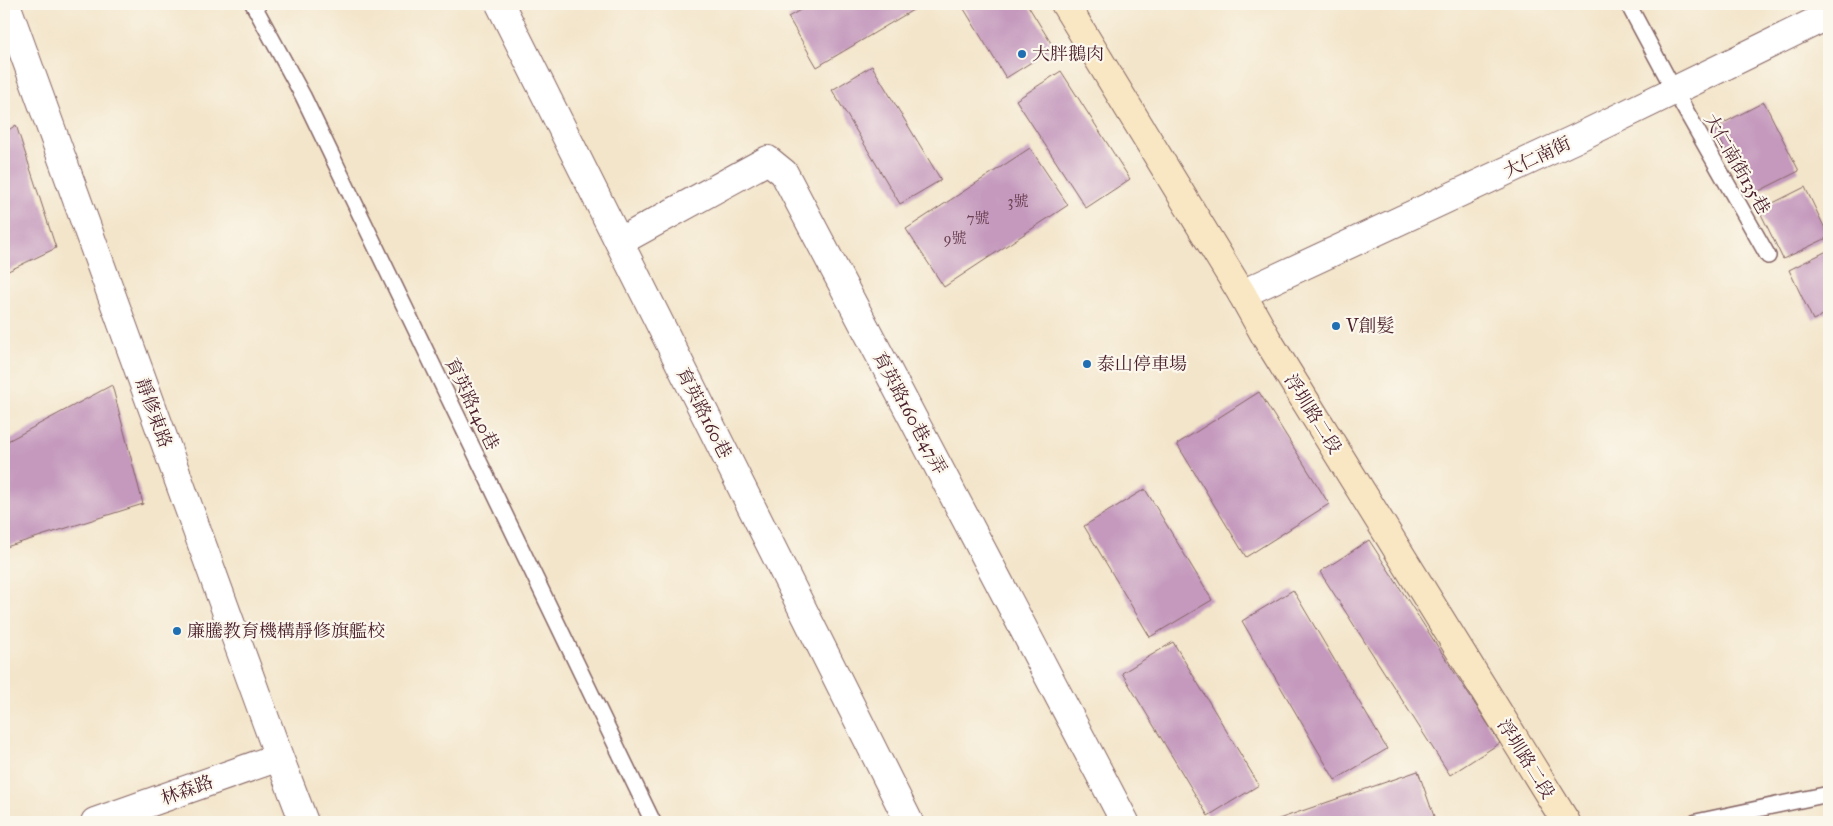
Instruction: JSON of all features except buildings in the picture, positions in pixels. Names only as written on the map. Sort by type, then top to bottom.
[{"type":"street","name":"靜修東路","points":[[6,4],[12,51],[304,822]]},
{"type":"street","name":"育英路160巷","points":[[500,4],[908,822]]},
{"type":"street","name":"浮圳路二段","points":[[1065,4],[1242,294],[1267,339],[1566,822]]},
{"type":"street","name":"大仁南街","points":[[1242,294],[1566,143],[1829,15]]},
{"type":"street","name":"育英路160巷47弄","points":[[619,242],[768,160],[784,173],[1125,822]]},
{"type":"street","name":"林森路","points":[[95,822],[279,757]]},
{"type":"lane","name":"育英路140巷","points":[[253,4],[307,105],[653,822]]},
{"type":"lane","name":"大仁南街135巷","points":[[1628,4],[1674,90],[1768,256]]},
{"type":"lane","points":[[1696,822],[1829,794]]},
{"type":"place","name":"大胖鵝肉","points":[[1022,54]]},
{"type":"place","name":"V創髮","points":[[1336,326]]},
{"type":"place","name":"泰山停車場","points":[[1087,364]]},
{"type":"place","name":"廉騰教育機構靜修旗艦校","points":[[177,631]]}]
